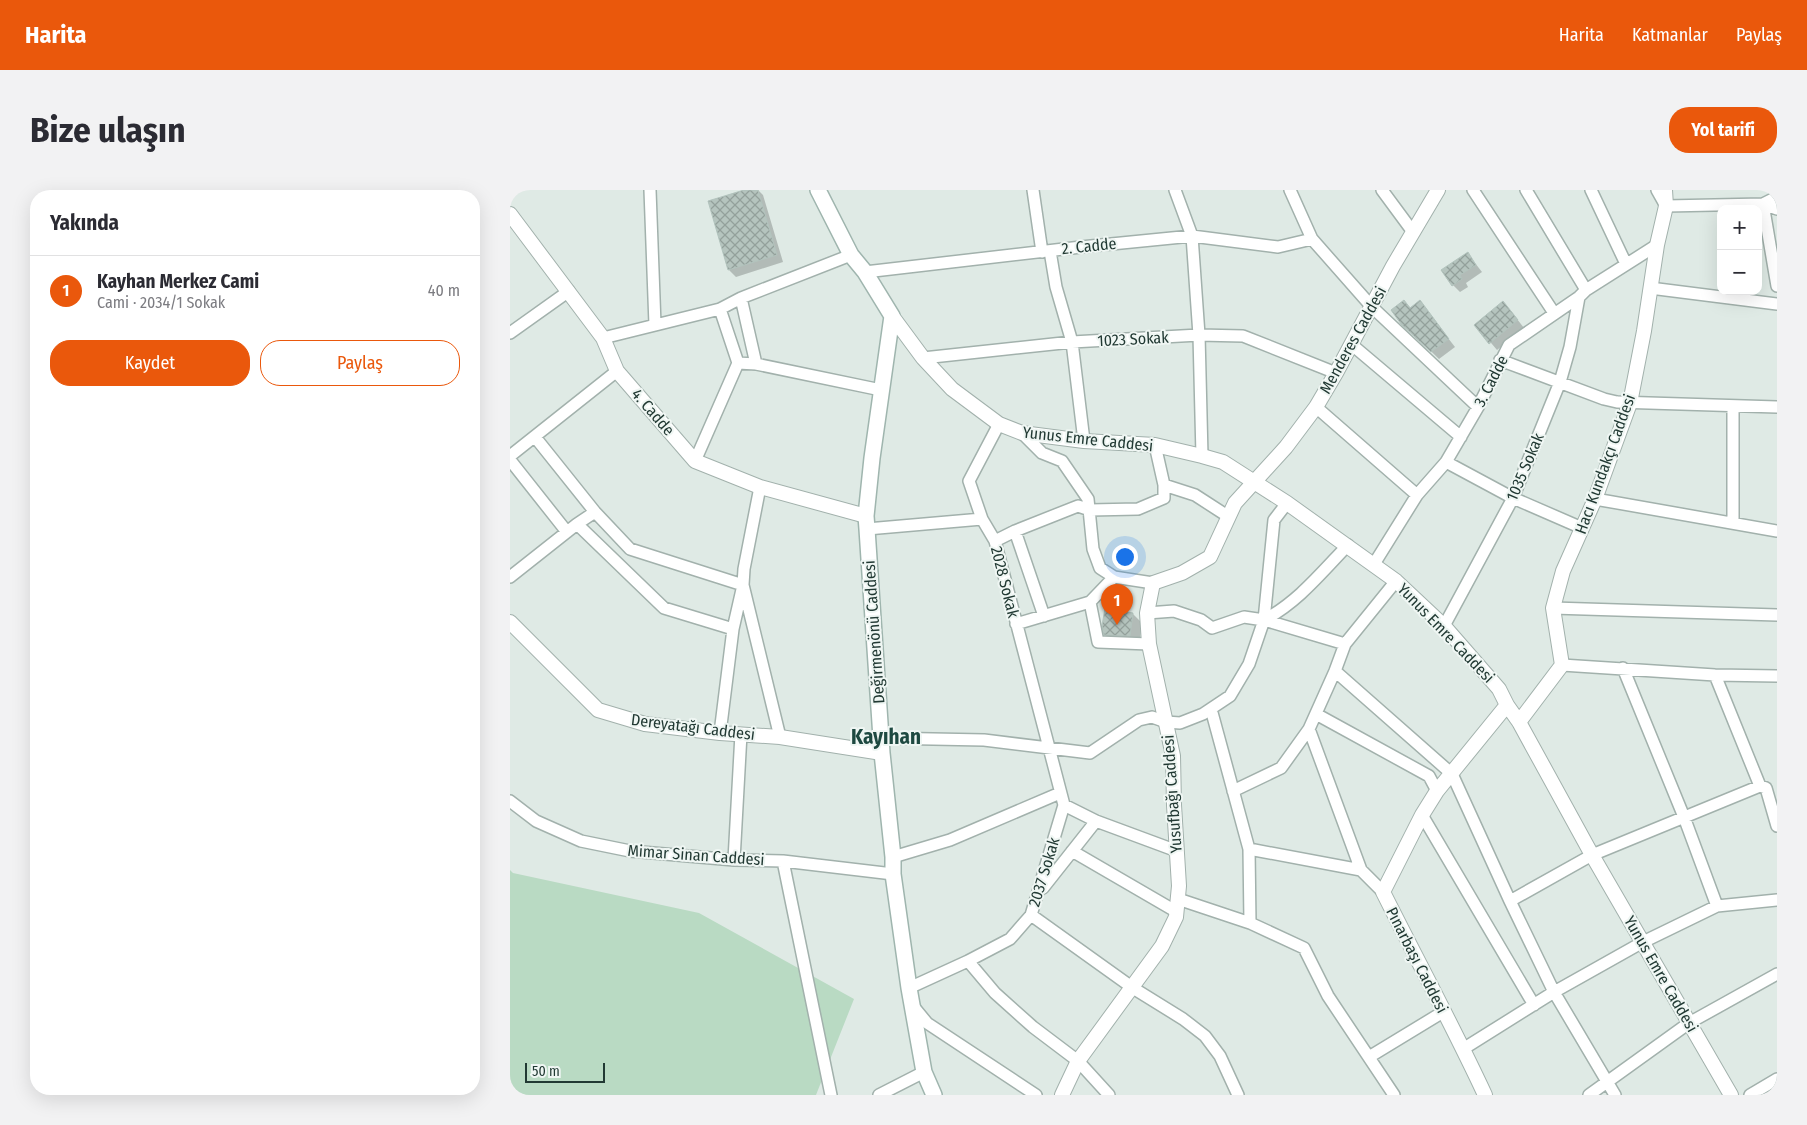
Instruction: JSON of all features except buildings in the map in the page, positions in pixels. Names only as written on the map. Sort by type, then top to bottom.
[{"type":"main road","points":[[818,190],[851,256],[865,272],[892,316]]},
{"type":"main road","name":"Değirmenönü Caddesi","points":[[892,316],[881,390],[866,523],[893,874],[909,988],[924,1072],[934,1095]]},
{"type":"street","points":[[650,190],[655,325]]},
{"type":"street","points":[[1033,190],[1046,251],[1072,342],[1084,441]]},
{"type":"street","points":[[1175,190],[1192,236],[1199,335],[1202,456]]},
{"type":"street","points":[[1290,190],[1312,239],[1372,307],[1478,406]]},
{"type":"street","points":[[1382,190],[1413,232]]},
{"type":"street","name":"Menderes Caddesi","points":[[1255,482],[1286,447],[1316,407],[1393,266],[1438,190]]},
{"type":"street","points":[[1473,190],[1554,313]]},
{"type":"street","points":[[1526,190],[1582,293]]},
{"type":"street","points":[[1591,190],[1626,264]]},
{"type":"street","points":[[1657,190],[1666,206],[1763,204],[1777,209]]},
{"type":"street","name":"Hacı Kundakçı Caddesi","points":[[1562,665],[1553,608],[1563,571],[1595,499],[1630,403],[1656,245],[1666,206],[1665,190]]},
{"type":"street","points":[[1763,204],[1777,197],[1775,190]]},
{"type":"street","points":[[1763,204],[1777,286]]},
{"type":"street","name":"4. Cadde","points":[[510,214],[604,338],[618,371],[695,460],[760,488],[866,523]]},
{"type":"street","name":"2. Cadde","points":[[865,272],[1192,236],[1278,247],[1312,239]]},
{"type":"street","name":"3. Cadde","points":[[1374,564],[1417,495],[1446,462],[1461,438],[1509,345],[1582,293],[1656,245]]},
{"type":"street","points":[[604,338],[720,309],[741,298],[851,256]]},
{"type":"street","points":[[1650,288],[1777,304]]},
{"type":"street","points":[[510,333],[569,291]]},
{"type":"street","name":"1035 Sokak","points":[[1444,626],[1513,498],[1560,382],[1582,293]]},
{"type":"street","points":[[741,298],[756,364]]},
{"type":"street","points":[[695,460],[738,363],[720,309]]},
{"type":"street","name":"Yunus Emre Caddesi","points":[[892,316],[923,358],[952,389],[999,424],[1022,433],[1084,441],[1155,445],[1223,462],[1287,503],[1396,581],[1444,626],[1499,689],[1592,855],[1731,1095]]},
{"type":"street","name":"1023 Sokak","points":[[923,358],[1072,342],[1199,335],[1243,336],[1336,373]]},
{"type":"street","points":[[1352,344],[1461,438]]},
{"type":"street","points":[[1500,360],[1604,399],[1630,403],[1777,407]]},
{"type":"street","points":[[738,363],[756,364],[881,390]]},
{"type":"street","points":[[510,456],[618,371]]},
{"type":"street","points":[[1733,406],[1733,522]]},
{"type":"street","points":[[1316,407],[1417,495]]},
{"type":"street","name":"2028 Sokak","points":[[999,424],[969,481],[982,519],[995,541],[1050,748]]},
{"type":"street","points":[[1022,433],[1042,453],[1062,461],[1088,499],[1093,549],[1100,568],[1114,576],[1153,583],[1182,573],[1210,557],[1236,503],[1255,482]]},
{"type":"street","points":[[535,437],[596,512],[630,549],[743,585]]},
{"type":"street","points":[[995,541],[1078,506],[1090,510],[1138,508],[1164,498],[1164,485],[1155,445]]},
{"type":"street","points":[[510,460],[567,532]]},
{"type":"street","points":[[1446,462],[1513,498],[1582,528]]},
{"type":"street","points":[[1164,485],[1196,495],[1229,517]]},
{"type":"street","points":[[720,733],[733,629],[743,585],[744,569],[760,488]]},
{"type":"street","points":[[1595,499],[1777,531]]},
{"type":"street","points":[[882,745],[984,740],[1090,752],[1139,720],[1152,717],[1166,722],[1180,723],[1203,714],[1230,696],[1249,664],[1264,620],[1274,520],[1287,503]]},
{"type":"street","points":[[510,577],[577,524],[596,512]]},
{"type":"street","points":[[866,523],[982,519]]},
{"type":"street","points":[[577,524],[664,608],[733,629]]},
{"type":"street","points":[[1015,531],[1044,616]]},
{"type":"street","points":[[1264,620],[1281,611],[1303,592],[1348,546]]},
{"type":"street","points":[[1016,624],[1090,602],[1114,576]]},
{"type":"street","points":[[1232,791],[1281,768],[1309,729],[1345,644],[1396,581]]},
{"type":"street","name":"Yusufbağı Caddesi","points":[[1062,1095],[1078,1060],[1133,988],[1162,946],[1176,916],[1179,886],[1173,756],[1149,644],[1147,612],[1153,583]]},
{"type":"street","points":[[743,585],[780,738]]},
{"type":"street","points":[[1090,602],[1098,642],[1149,644]]},
{"type":"street","points":[[1553,608],[1777,615]]},
{"type":"street","points":[[1147,612],[1174,611],[1200,620],[1212,628],[1244,617],[1264,620],[1345,644]]},
{"type":"street","name":"Dereyatağı Caddesi","points":[[510,622],[598,710],[645,724],[720,733],[882,745]]},
{"type":"street","points":[[1519,722],[1562,665],[1715,675],[1777,676]]},
{"type":"street","points":[[1623,668],[1684,817],[1717,906]]},
{"type":"street","points":[[1335,671],[1452,774],[1554,992],[1615,1095]]},
{"type":"street","points":[[1715,675],[1763,787],[1777,826]]},
{"type":"street","name":"Pınarbaşı Caddesi","points":[[1485,1095],[1383,892],[1422,815],[1437,791],[1507,705]]},
{"type":"street","points":[[1211,709],[1249,849],[1250,923]]},
{"type":"street","points":[[1316,714],[1429,776],[1437,791]]},
{"type":"street","points":[[1309,729],[1361,870],[1383,892]]},
{"type":"street","points":[[734,860],[742,734]]},
{"type":"street","points":[[1050,748],[1064,805],[1096,821],[1177,851]]},
{"type":"street","points":[[1510,901],[1592,855],[1684,817],[1763,787],[1777,784]]},
{"type":"street","points":[[893,857],[950,840],[1060,793]]},
{"type":"street","name":"Mimar Sinan Caddesi","points":[[510,801],[536,821],[580,841],[630,851],[734,860],[783,861],[893,874]]},
{"type":"street","name":"2037 Sokak","points":[[909,988],[1010,939],[1030,915],[1038,895],[1064,805]]},
{"type":"street","points":[[1422,815],[1534,1005]]},
{"type":"street","points":[[1038,895],[1096,821]]},
{"type":"street","points":[[1249,849],[1361,870]]},
{"type":"street","points":[[1072,851],[1177,906],[1250,923],[1304,948],[1328,996],[1394,1095]]},
{"type":"street","points":[[783,861],[831,1095]]},
{"type":"street","points":[[1463,1049],[1554,992],[1643,942],[1717,906],[1777,900]]},
{"type":"street","points":[[1030,915],[1205,1036],[1220,1056],[1238,1095]]},
{"type":"street","points":[[968,961],[995,993],[1033,1027],[1078,1060],[1108,1095]]},
{"type":"street","points":[[1590,1095],[1690,1023],[1777,974]]},
{"type":"street","points":[[913,1006],[927,1023],[1036,1095]]},
{"type":"street","points":[[1369,1057],[1443,1012]]},
{"type":"street","points":[[879,1095],[924,1072]]},
{"type":"street","points":[[1750,1095],[1777,1079]]},
{"type":"green space","points":[[510,870],[513,873],[699,913],[854,999],[816,1095],[510,1095]]},
{"type":"place","name":"Kayhan Merkez Cami","points":[[1117,625]]},
{"type":"district","name":"Kayıhan","points":[[886,737]]}]
